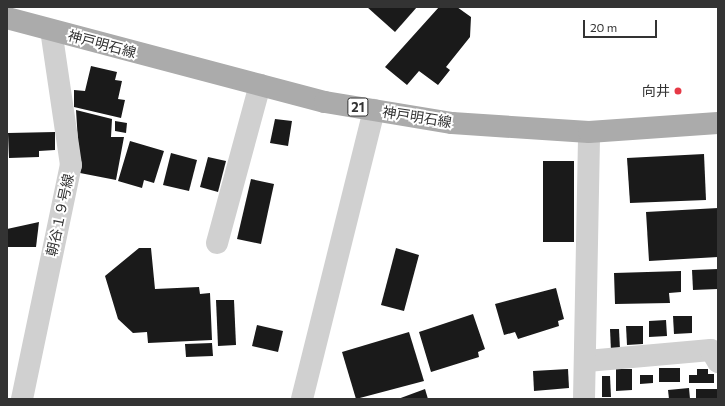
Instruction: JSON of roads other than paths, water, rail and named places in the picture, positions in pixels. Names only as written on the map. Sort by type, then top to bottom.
[{"type":"main road","name":"神戸明石線","points":[[7,18],[260,85],[374,110],[452,123],[589,132],[718,123]]},
{"type":"street","name":"朝谷１９号線","points":[[22,399],[70,165],[51,30]]},
{"type":"street","points":[[217,243],[260,85]]},
{"type":"street","points":[[302,399],[374,110]]},
{"type":"street","points":[[584,399],[587,361],[589,132]]},
{"type":"street","points":[[587,361],[711,350],[718,362]]},
{"type":"place","name":"向井","points":[[678,91]]}]
